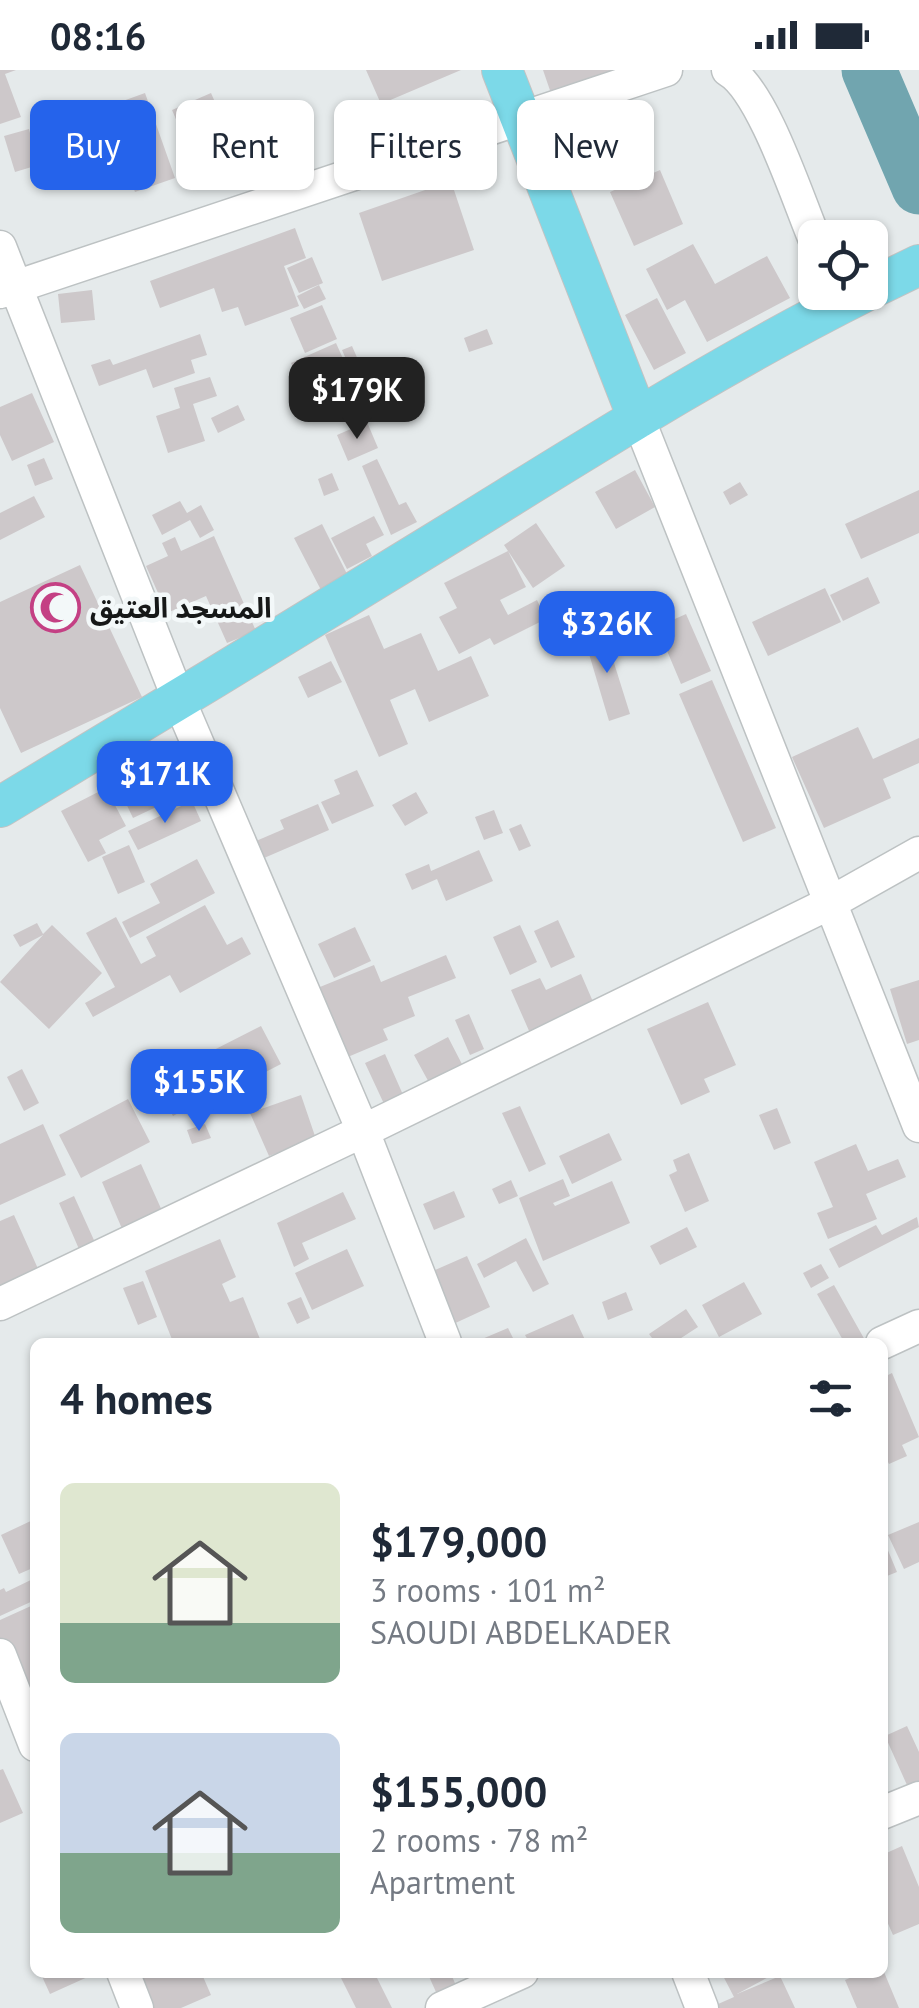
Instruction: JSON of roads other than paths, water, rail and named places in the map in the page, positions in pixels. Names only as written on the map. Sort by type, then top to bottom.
[{"type":"main road","points":[[502,70],[517,111]]},
{"type":"main road","points":[[548,190],[638,418]]},
{"type":"main road","points":[[888,279],[919,265]]},
{"type":"main road","points":[[0,806],[638,418],[827,310]]},
{"type":"street","points":[[577,100],[666,70]]},
{"type":"street","points":[[728,70],[750,92],[760,110],[807,220]]},
{"type":"street","points":[[8,290],[517,120]]},
{"type":"street","points":[[0,247],[8,290],[363,1131],[443,1338]]},
{"type":"street","points":[[638,418],[919,1126]]},
{"type":"street","points":[[0,1304],[830,903],[919,853]]},
{"type":"street","points":[[888,1339],[919,1326]]},
{"type":"street","points":[[0,1655],[24,1730]]},
{"type":"street","points":[[888,1811],[919,1798]]},
{"type":"street","points":[[125,1978],[137,2008]]},
{"type":"street","points":[[442,2008],[509,1978]]},
{"type":"street","points":[[690,1978],[702,2008]]},
{"type":"waterway","points":[[869,70],[919,187]]},
{"type":"place","name":"المسجد العتيق","points":[[55,607]]}]
